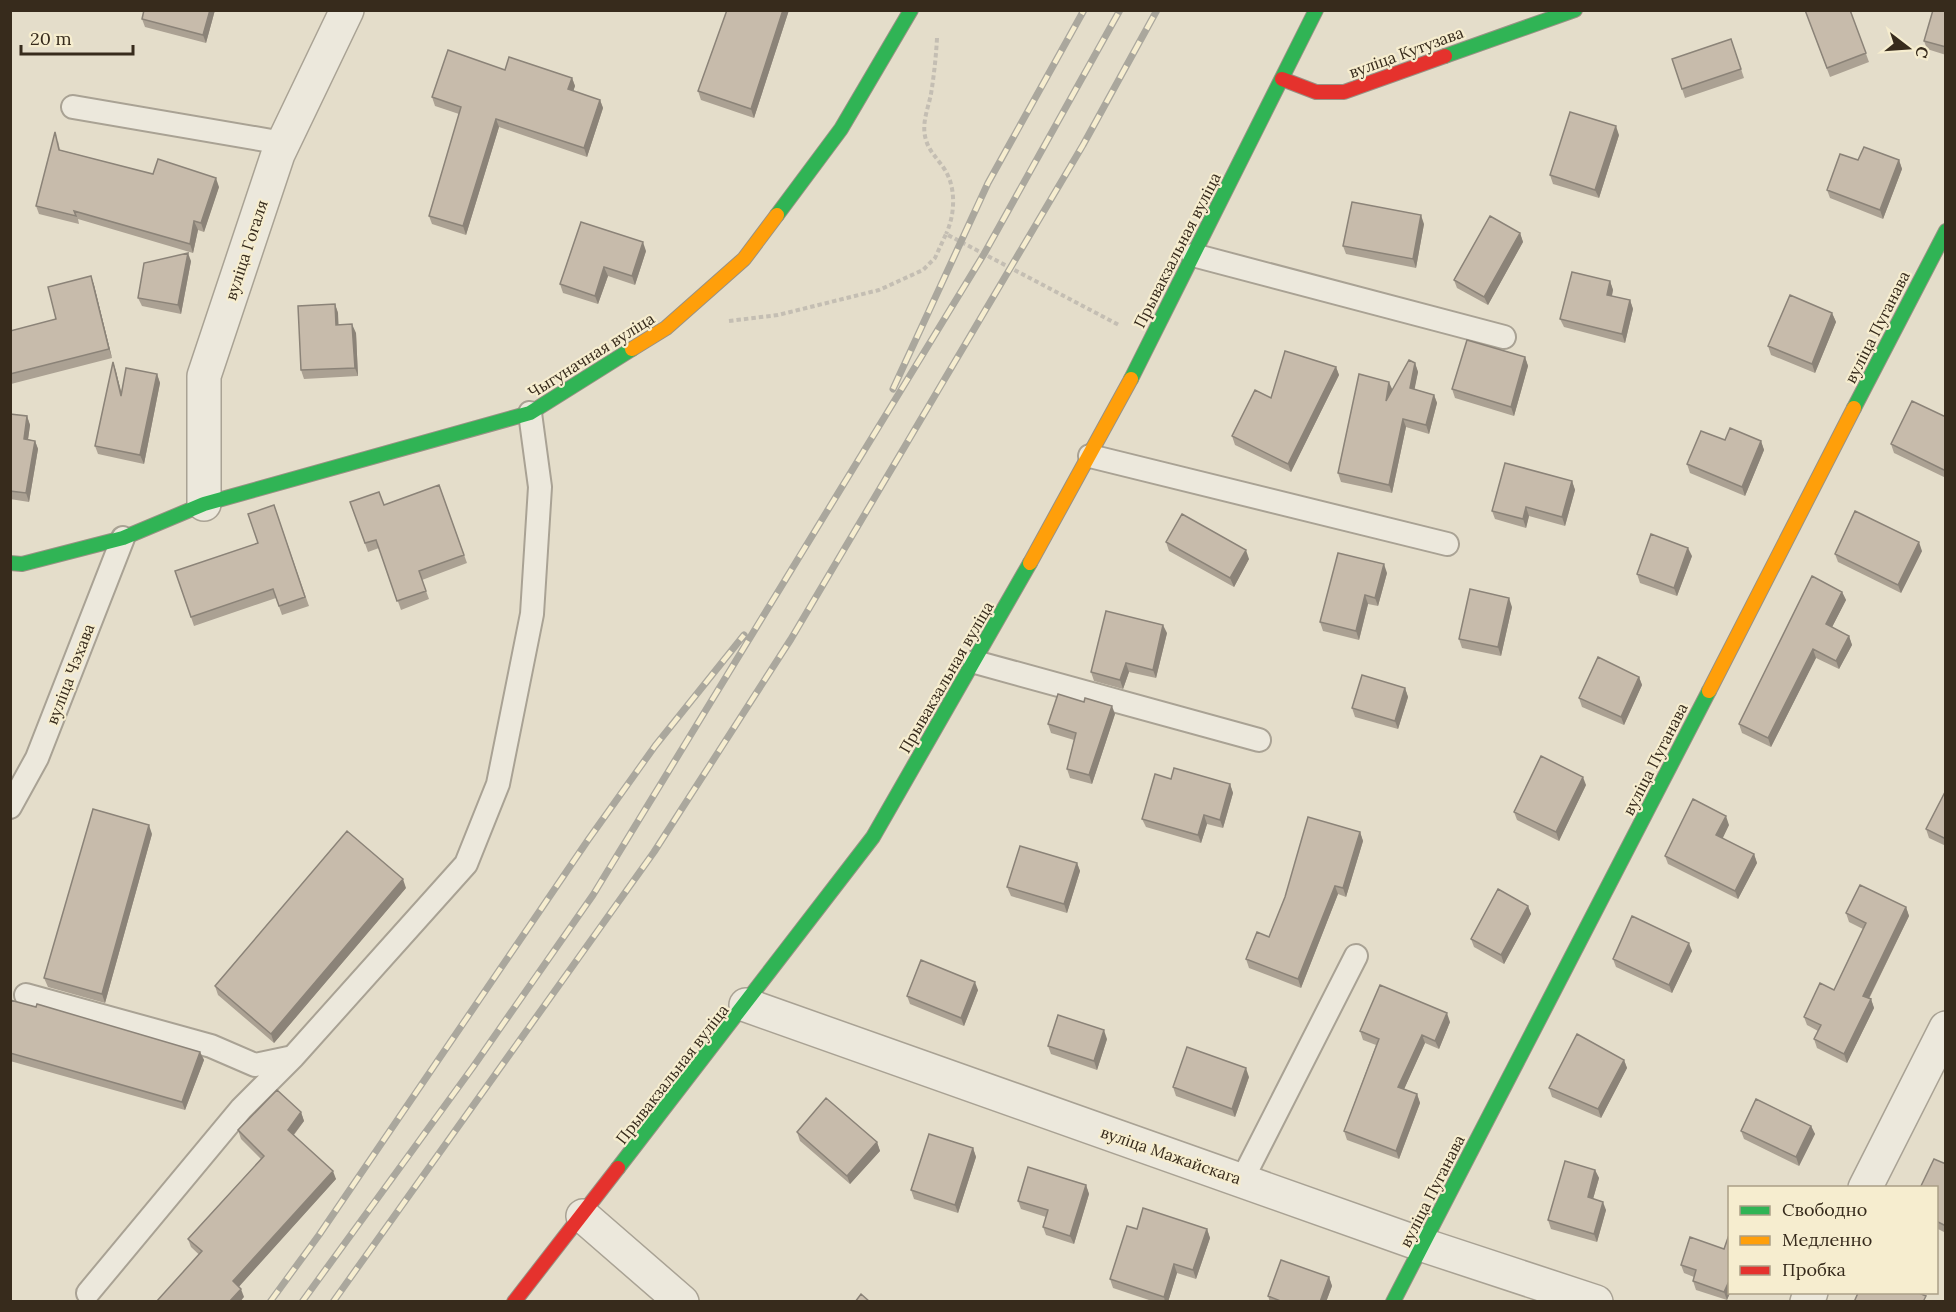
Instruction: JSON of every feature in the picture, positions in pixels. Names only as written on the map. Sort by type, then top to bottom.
[{"type":"street","name":"вуліца Гогаля","points":[[204,504],[204,376],[283,143],[348,10]]},
{"type":"street","name":"Чыгуначная вуліца","points":[[10,564],[22,564],[123,538],[204,504],[530,413],[666,328],[744,259],[841,129],[911,10]]},
{"type":"street","name":"Прывакзальная вуліца","points":[[513,1302],[583,1216],[873,837],[975,662],[1090,456],[1316,10]]},
{"type":"street","name":"вуліца Кутузава","points":[[1282,79],[1316,92],[1344,92],[1575,10]]},
{"type":"street","name":"вуліца Пуганава","points":[[1393,1302],[1946,231]]},
{"type":"street","name":"вуліца Мажайскага","points":[[746,1005],[1423,1245],[1596,1302]]},
{"type":"street","points":[[1865,1186],[1946,1028]]},
{"type":"street","points":[[583,1216],[681,1302]]},
{"type":"lane","points":[[73,107],[283,143]]},
{"type":"lane","points":[[1193,255],[1504,337]]},
{"type":"lane","points":[[88,1293],[241,1110],[293,1057],[466,864],[498,784],[532,614],[540,487],[530,413]]},
{"type":"lane","points":[[1090,456],[1447,544]]},
{"type":"lane","name":"вуліца Чэхава","points":[[10,807],[37,758],[123,538]]},
{"type":"lane","points":[[975,662],[1259,740]]},
{"type":"lane","points":[[1242,1180],[1356,956]]},
{"type":"lane","points":[[26,995],[211,1046],[255,1065],[293,1057]]},
{"type":"path","points":[[722,322],[778,315],[879,290],[923,270],[935,258],[953,219],[954,202],[945,170],[925,140],[924,123],[936,64],[937,30]]},
{"type":"path","points":[[946,234],[1150,341]]},
{"type":"building","points":[[144,10],[210,10],[203,35],[142,19]]},
{"type":"building","points":[[727,10],[783,10],[751,109],[698,91]]},
{"type":"building","points":[[1805,10],[1850,10],[1866,53],[1827,68]]},
{"type":"building","points":[[1933,10],[1946,10],[1946,47],[1924,41]]},
{"type":"building","points":[[1731,39],[1741,69],[1682,89],[1672,59]]},
{"type":"building","points":[[448,50],[505,70],[509,57],[572,78],[568,89],[600,100],[584,148],[496,119],[463,226],[429,216],[461,107],[432,97]]},
{"type":"building","points":[[1570,112],[1616,126],[1595,190],[1550,175]]},
{"type":"building","points":[[55,132],[59,150],[153,174],[158,159],[216,178],[201,223],[194,221],[190,244],[74,211],[76,216],[36,206]]},
{"type":"building","points":[[1864,147],[1899,160],[1880,210],[1827,190],[1840,154],[1858,160]]},
{"type":"building","points":[[1352,202],[1421,215],[1413,259],[1343,246]]},
{"type":"building","points":[[1490,216],[1520,233],[1484,297],[1454,280]]},
{"type":"building","points":[[581,222],[643,242],[632,276],[604,267],[595,296],[560,284]]},
{"type":"building","points":[[188,253],[178,305],[138,298],[144,263]]},
{"type":"building","points":[[1572,272],[1610,281],[1607,295],[1630,300],[1622,334],[1560,319]]},
{"type":"building","points":[[91,276],[109,349],[10,374],[10,331],[56,319],[48,287]]},
{"type":"building","points":[[1790,295],[1832,313],[1812,364],[1768,346]]},
{"type":"building","points":[[335,304],[336,325],[352,324],[355,368],[301,370],[298,306]]},
{"type":"building","points":[[1467,340],[1525,357],[1511,407],[1452,389]]},
{"type":"building","points":[[1285,351],[1336,367],[1288,464],[1232,436],[1255,390],[1271,398]]},
{"type":"building","points":[[1409,360],[1415,363],[1410,388],[1434,395],[1426,425],[1403,419],[1389,485],[1338,473],[1359,374],[1389,382],[1386,401]]},
{"type":"building","points":[[113,362],[121,396],[126,368],[157,374],[140,455],[95,446]]},
{"type":"building","points":[[1912,401],[1946,417],[1946,471],[1891,444]]},
{"type":"building","points":[[10,414],[27,416],[24,439],[35,441],[26,493],[10,491]]},
{"type":"building","points":[[1730,428],[1761,441],[1742,487],[1687,464],[1701,431],[1725,440]]},
{"type":"building","points":[[1505,463],[1572,481],[1562,517],[1526,507],[1523,519],[1492,511]]},
{"type":"building","points":[[439,485],[464,555],[419,571],[426,591],[397,601],[376,540],[365,543],[350,502],[379,492],[384,505]]},
{"type":"building","points":[[274,505],[305,597],[279,606],[273,589],[191,617],[175,571],[258,543],[248,514]]},
{"type":"building","points":[[1855,511],[1919,542],[1898,585],[1835,554]]},
{"type":"building","points":[[1182,514],[1246,550],[1230,578],[1166,542]]},
{"type":"building","points":[[1651,534],[1688,548],[1674,588],[1637,574]]},
{"type":"building","points":[[1338,553],[1384,564],[1375,598],[1365,595],[1356,631],[1320,622]]},
{"type":"building","points":[[1812,576],[1842,592],[1826,624],[1849,636],[1836,661],[1813,649],[1768,738],[1739,724]]},
{"type":"building","points":[[1470,589],[1509,598],[1498,647],[1459,639]]},
{"type":"building","points":[[1106,611],[1163,625],[1153,670],[1126,663],[1120,680],[1091,672]]},
{"type":"building","points":[[1598,657],[1639,677],[1621,717],[1579,698]]},
{"type":"building","points":[[1362,675],[1405,688],[1395,721],[1352,708]]},
{"type":"building","points":[[1058,694],[1084,702],[1085,698],[1112,706],[1089,775],[1067,769],[1076,733],[1048,724]]},
{"type":"building","points":[[1541,756],[1583,777],[1556,832],[1514,812]]},
{"type":"building","points":[[1174,768],[1230,784],[1220,820],[1204,815],[1198,835],[1142,819],[1155,774],[1171,779]]},
{"type":"building","points":[[1946,790],[1946,839],[1926,829]]},
{"type":"building","points":[[1693,799],[1726,816],[1716,835],[1754,854],[1735,891],[1665,856]]},
{"type":"building","points":[[93,809],[149,825],[102,994],[44,978]]},
{"type":"building","points":[[1308,817],[1360,832],[1343,888],[1335,886],[1298,979],[1246,959],[1257,932],[1269,937],[1285,897]]},
{"type":"building","points":[[347,831],[403,879],[271,1034],[215,986]]},
{"type":"building","points":[[1020,846],[1077,863],[1064,904],[1007,887]]},
{"type":"building","points":[[1860,885],[1906,907],[1863,996],[1871,999],[1844,1054],[1814,1039],[1821,1025],[1804,1017],[1820,983],[1834,990],[1866,923],[1846,913]]},
{"type":"building","points":[[1498,889],[1528,906],[1501,955],[1471,939]]},
{"type":"building","points":[[1632,916],[1689,943],[1669,985],[1613,959]]},
{"type":"building","points":[[921,960],[975,982],[961,1018],[907,996]]},
{"type":"building","points":[[1380,985],[1447,1013],[1435,1041],[1422,1035],[1398,1087],[1417,1094],[1396,1151],[1344,1131],[1379,1039],[1360,1031]]},
{"type":"building","points":[[10,1000],[36,1007],[37,1004],[200,1052],[182,1102],[10,1053]]},
{"type":"building","points":[[1058,1015],[1104,1030],[1094,1061],[1048,1046]]},
{"type":"building","points":[[1577,1034],[1624,1060],[1598,1109],[1549,1088]]},
{"type":"building","points":[[1187,1047],[1246,1068],[1232,1109],[1173,1087]]},
{"type":"building","points":[[277,1090],[301,1112],[288,1130],[333,1171],[233,1281],[241,1289],[229,1302],[156,1302],[202,1251],[188,1239],[264,1156],[238,1130]]},
{"type":"building","points":[[826,1098],[877,1142],[847,1176],[797,1132]]},
{"type":"building","points":[[1756,1099],[1811,1126],[1796,1157],[1741,1131]]},
{"type":"building","points":[[929,1134],[973,1148],[955,1205],[911,1190]]},
{"type":"building","points":[[1934,1159],[1946,1164],[1946,1226],[1938,1222],[1938,1186],[1921,1186]]},
{"type":"building","points":[[1565,1161],[1595,1170],[1588,1197],[1603,1202],[1594,1234],[1548,1220]]},
{"type":"building","points":[[1028,1167],[1086,1185],[1070,1236],[1043,1227],[1048,1210],[1018,1201]]},
{"type":"building","points":[[1143,1208],[1207,1229],[1193,1270],[1174,1264],[1164,1297],[1110,1279],[1127,1226],[1137,1229]]},
{"type":"building","points":[[1690,1237],[1724,1249],[1728,1238],[1728,1283],[1724,1292],[1693,1281],[1696,1270],[1681,1265]]},
{"type":"building","points":[[1281,1260],[1329,1277],[1320,1302],[1283,1302],[1268,1296]]},
{"type":"building","points":[[861,1294],[870,1302],[855,1302]]},
{"type":"building","points":[[1858,1294],[1921,1294],[1926,1296],[1923,1302],[1854,1302]]},
{"type":"railway","points":[[893,389],[988,183],[1084,10]]},
{"type":"railway","points":[[302,1302],[473,1067],[593,895],[984,254],[1120,10]]},
{"type":"railway","points":[[333,1302],[654,852],[791,639],[1083,145],[1157,10]]},
{"type":"railway","points":[[270,1302],[319,1235],[588,840],[655,746],[744,635]]},
{"type":"traffic: fast","points":[[777,215],[841,129],[911,10]]},
{"type":"traffic: fast","points":[[1131,379],[1316,10]]},
{"type":"traffic: fast","points":[[1445,56],[1575,10]]},
{"type":"traffic: fast","points":[[1854,408],[1946,231]]},
{"type":"traffic: fast","points":[[10,563],[22,564],[123,538],[204,504],[530,413],[632,349]]},
{"type":"traffic: fast","points":[[618,1168],[873,837],[1030,563]]},
{"type":"traffic: fast","points":[[1393,1302],[1709,691]]},
{"type":"traffic: slow","points":[[632,349],[666,328],[744,259],[777,215]]},
{"type":"traffic: slow","points":[[1030,563],[1131,379]]},
{"type":"traffic: slow","points":[[1709,691],[1854,408]]},
{"type":"traffic: jam","points":[[1282,79],[1316,92],[1344,92],[1445,56]]},
{"type":"traffic: jam","points":[[514,1302],[618,1168]]}]
